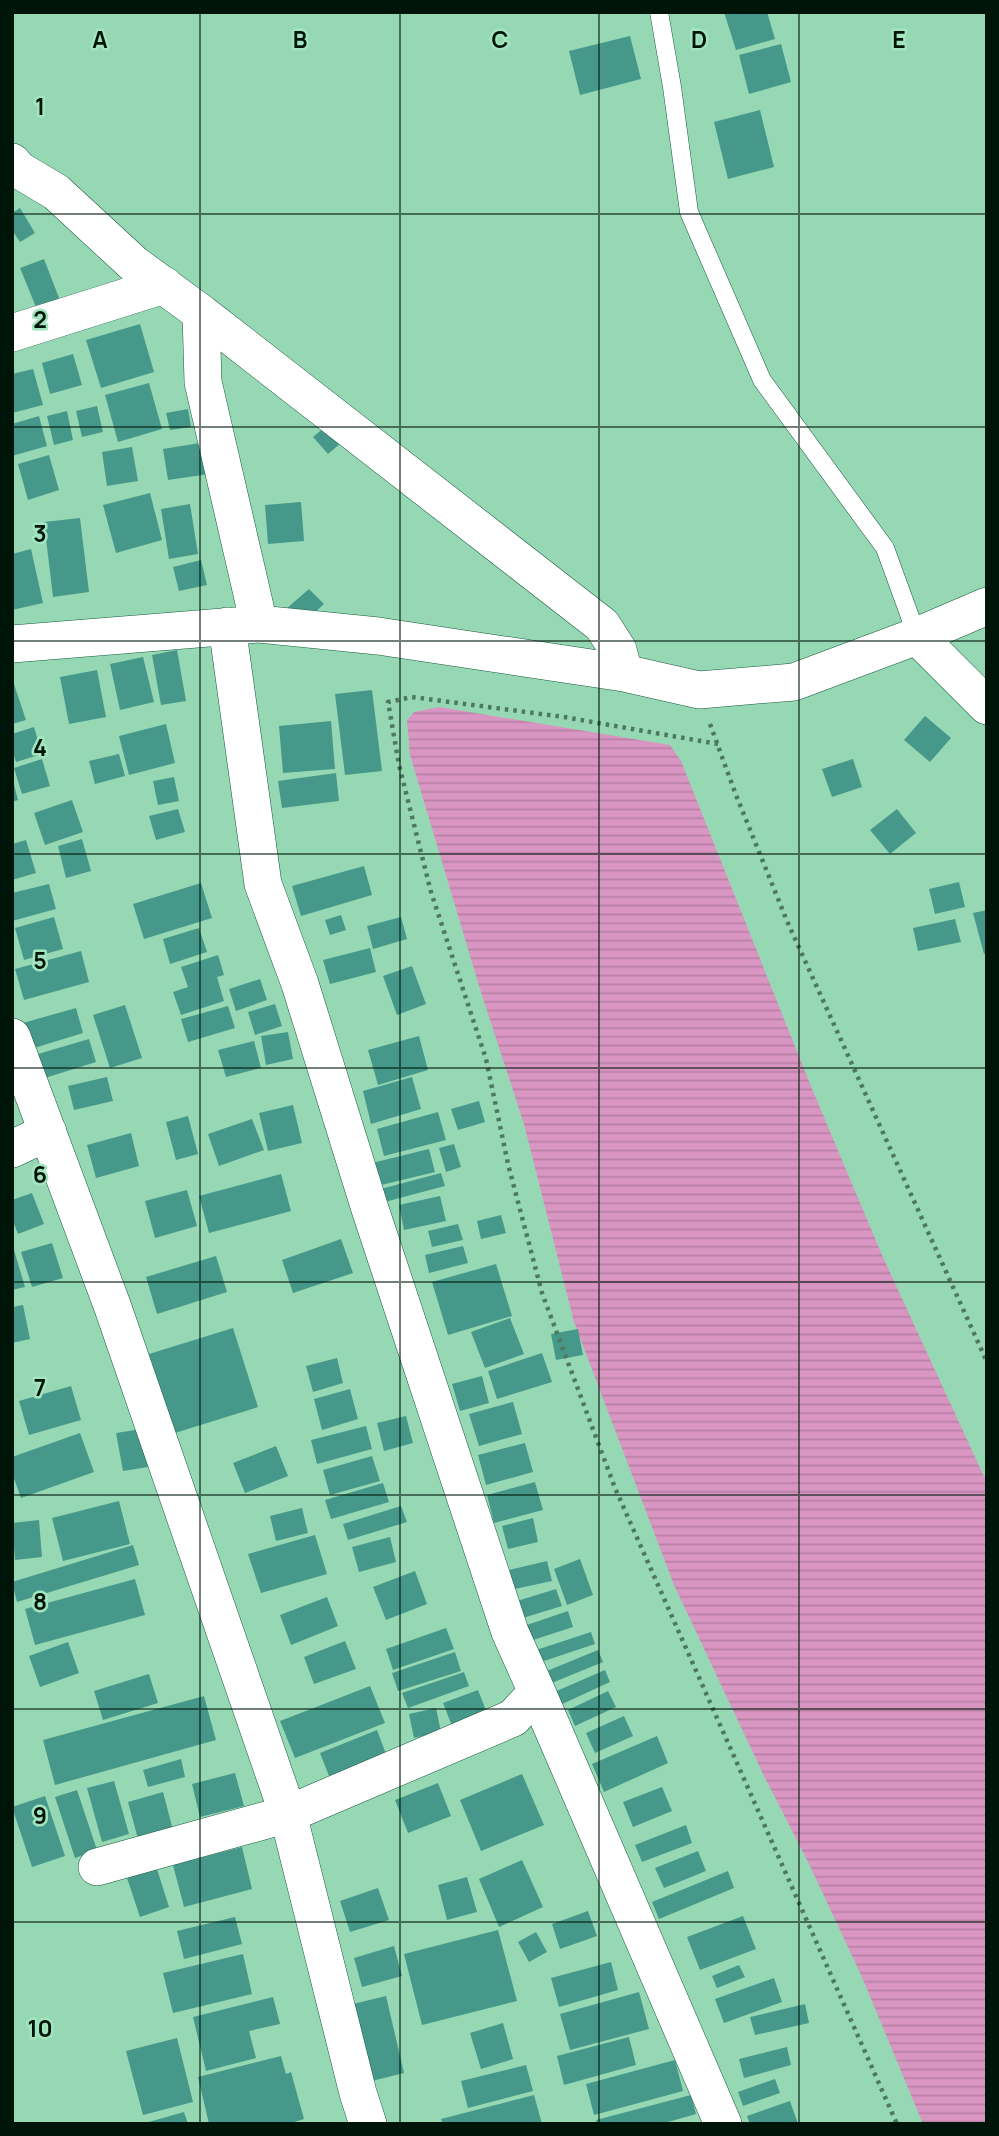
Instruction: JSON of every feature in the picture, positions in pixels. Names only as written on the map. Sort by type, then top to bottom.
[{"type":"street","points":[[15,168],[56,192],[134,264],[201,313],[602,625],[618,650],[624,673]]},
{"type":"street","points":[[12,333],[163,285]]},
{"type":"street","points":[[201,313],[203,382],[243,625],[264,884],[300,984],[370,1209],[510,1632],[723,2124]]},
{"type":"street","points":[[12,644],[243,625],[378,636],[624,673],[699,690],[793,682],[917,636],[987,606]]},
{"type":"street","points":[[917,636],[987,706]]},
{"type":"street","points":[[12,1037],[112,1305],[288,1814],[368,2124]]},
{"type":"street","points":[[12,1149],[48,1132]]},
{"type":"street","points":[[97,1867],[288,1814],[513,1718],[537,1692]]},
{"type":"lane","points":[[659,12],[689,212],[762,380],[885,548],[917,636]]},
{"type":"path","points":[[897,2124],[615,1488],[542,1293],[508,1164],[486,1059],[430,892],[399,765],[388,702],[412,697],[564,716],[718,744],[787,921],[987,1362]]},
{"type":"shaded area","points":[[439,707],[670,745],[681,761],[810,1084],[882,1255],[987,1483],[987,2124],[923,2124],[862,1977],[674,1585],[574,1322],[524,1124],[480,989],[410,755],[407,720],[414,712]]},
{"type":"building","points":[[724,12],[767,12],[775,39],[736,50]]},
{"type":"building","points":[[630,36],[641,79],[580,95],[569,51]]},
{"type":"building","points":[[781,44],[791,82],[749,94],[739,55]]},
{"type":"building","points":[[760,110],[774,167],[728,179],[714,122]]},
{"type":"building","points":[[20,208],[35,233],[20,242],[12,230],[12,213]]},
{"type":"building","points":[[44,259],[61,303],[38,312],[20,268]]},
{"type":"building","points":[[140,324],[154,372],[101,388],[86,340]]},
{"type":"building","points":[[73,354],[82,385],[50,394],[42,363]]},
{"type":"building","points":[[33,369],[43,405],[12,413],[12,374]]},
{"type":"building","points":[[149,383],[162,429],[118,442],[105,395]]},
{"type":"building","points":[[97,406],[103,432],[82,437],[76,411]]},
{"type":"building","points":[[188,409],[191,427],[170,430],[166,413]]},
{"type":"building","points":[[67,411],[73,440],[54,445],[47,416]]},
{"type":"building","points":[[39,416],[47,446],[12,456],[12,424]]},
{"type":"building","points":[[332,421],[347,438],[328,454],[313,437]]},
{"type":"building","points":[[212,441],[216,473],[168,480],[163,449]]},
{"type":"building","points":[[132,447],[138,481],[107,486],[102,452]]},
{"type":"building","points":[[49,455],[59,490],[28,500],[18,464]]},
{"type":"building","points":[[150,493],[162,540],[116,553],[103,505]]},
{"type":"building","points":[[301,502],[304,541],[268,544],[265,505]]},
{"type":"building","points":[[190,504],[198,554],[169,559],[161,509]]},
{"type":"building","points":[[80,518],[89,592],[53,597],[44,522]]},
{"type":"building","points":[[31,549],[43,603],[12,610],[12,554]]},
{"type":"building","points":[[201,560],[207,585],[179,591],[173,567]]},
{"type":"building","points":[[309,589],[324,604],[301,625],[286,609]]},
{"type":"building","points":[[177,650],[186,701],[161,705],[152,655]]},
{"type":"building","points":[[143,657],[154,702],[120,710],[110,664]]},
{"type":"building","points":[[97,670],[106,717],[69,724],[60,677]]},
{"type":"building","points":[[12,678],[26,720],[12,724]]},
{"type":"building","points":[[372,690],[382,771],[345,775],[335,694]]},
{"type":"building","points":[[925,716],[951,738],[930,762],[904,740]]},
{"type":"building","points":[[331,721],[335,769],[283,773],[279,726]]},
{"type":"building","points":[[166,724],[175,763],[129,775],[119,736]]},
{"type":"building","points":[[34,727],[42,754],[16,762],[12,750],[12,734]]},
{"type":"building","points":[[119,754],[125,776],[95,784],[89,761]]},
{"type":"building","points":[[42,759],[50,786],[22,794],[14,768]]},
{"type":"building","points":[[853,759],[862,787],[832,797],[822,769]]},
{"type":"building","points":[[336,773],[339,801],[282,808],[278,781]]},
{"type":"building","points":[[12,777],[18,800],[12,802]]},
{"type":"building","points":[[174,777],[179,801],[158,805],[153,781]]},
{"type":"building","points":[[72,800],[83,832],[45,845],[34,813]]},
{"type":"building","points":[[178,809],[185,832],[156,840],[149,816]]},
{"type":"building","points":[[897,809],[916,833],[890,854],[870,830]]},
{"type":"building","points":[[82,839],[91,871],[66,878],[58,846]]},
{"type":"building","points":[[26,840],[36,873],[12,880],[12,844]]},
{"type":"building","points":[[364,866],[372,895],[301,916],[292,886]]},
{"type":"building","points":[[959,882],[965,907],[935,914],[929,889]]},
{"type":"building","points":[[201,883],[212,918],[144,939],[133,904]]},
{"type":"building","points":[[49,884],[56,909],[12,921],[12,893]]},
{"type":"building","points":[[987,910],[987,953],[984,954],[973,913]]},
{"type":"building","points":[[341,915],[346,930],[330,935],[325,920]]},
{"type":"building","points":[[54,917],[63,949],[24,960],[15,928]]},
{"type":"building","points":[[401,917],[407,939],[373,949],[367,926]]},
{"type":"building","points":[[955,919],[961,942],[918,951],[913,928]]},
{"type":"building","points":[[199,928],[207,952],[170,964],[163,939]]},
{"type":"building","points":[[370,948],[376,972],[330,984],[323,960]]},
{"type":"building","points":[[81,951],[89,982],[24,1000],[15,969]]},
{"type":"building","points":[[218,955],[224,975],[217,977],[224,1001],[181,1015],[173,992],[188,987],[181,967]]},
{"type":"building","points":[[412,966],[426,1004],[397,1015],[383,976]]},
{"type":"building","points":[[260,979],[267,1000],[236,1011],[229,989]]},
{"type":"building","points":[[275,1004],[282,1026],[255,1035],[248,1012]]},
{"type":"building","points":[[125,1005],[142,1058],[110,1068],[93,1015]]},
{"type":"building","points":[[228,1006],[235,1028],[188,1042],[181,1019]]},
{"type":"building","points":[[76,1008],[83,1033],[31,1049],[23,1023]]},
{"type":"building","points":[[288,1032],[293,1059],[266,1065],[261,1036]]},
{"type":"building","points":[[419,1036],[428,1070],[378,1085],[368,1050]]},
{"type":"building","points":[[89,1039],[96,1062],[45,1078],[38,1054]]},
{"type":"building","points":[[254,1041],[261,1068],[226,1077],[218,1050]]},
{"type":"building","points":[[107,1077],[113,1101],[74,1110],[68,1086]]},
{"type":"building","points":[[412,1077],[421,1109],[371,1124],[363,1091]]},
{"type":"building","points":[[479,1101],[485,1122],[458,1130],[451,1109]]},
{"type":"building","points":[[293,1105],[302,1143],[268,1151],[259,1113]]},
{"type":"building","points":[[438,1112],[446,1140],[384,1156],[377,1129]]},
{"type":"building","points":[[188,1116],[198,1154],[176,1160],[166,1122]]},
{"type":"building","points":[[252,1119],[264,1150],[219,1166],[208,1134]]},
{"type":"building","points":[[131,1133],[139,1166],[96,1178],[87,1145]]},
{"type":"building","points":[[454,1144],[461,1167],[446,1172],[439,1148]]},
{"type":"building","points":[[429,1149],[435,1172],[373,1187],[368,1164]]},
{"type":"building","points":[[441,1173],[445,1186],[377,1204],[373,1191]]},
{"type":"building","points":[[281,1174],[291,1211],[209,1233],[199,1196]]},
{"type":"building","points":[[187,1190],[197,1226],[155,1238],[145,1201]]},
{"type":"building","points":[[32,1193],[44,1224],[18,1234],[12,1219],[12,1200]]},
{"type":"building","points":[[440,1196],[446,1221],[404,1230],[399,1205]]},
{"type":"building","points":[[501,1215],[506,1233],[481,1239],[477,1221]]},
{"type":"building","points":[[458,1224],[463,1240],[432,1247],[428,1231]]},
{"type":"building","points":[[341,1239],[353,1273],[293,1293],[282,1260]]},
{"type":"building","points":[[12,1243],[25,1287],[12,1290]]},
{"type":"building","points":[[52,1243],[63,1278],[32,1287],[21,1252]]},
{"type":"building","points":[[463,1246],[468,1263],[429,1273],[425,1255]]},
{"type":"building","points":[[216,1256],[227,1292],[157,1314],[146,1277]]},
{"type":"building","points":[[496,1264],[512,1316],[448,1335],[432,1282]]},
{"type":"building","points":[[23,1305],[30,1339],[12,1343],[12,1307]]},
{"type":"building","points":[[510,1318],[524,1354],[485,1368],[471,1332]]},
{"type":"building","points":[[233,1328],[258,1407],[175,1433],[149,1354]]},
{"type":"building","points":[[578,1329],[583,1355],[556,1360],[551,1334]]},
{"type":"building","points":[[542,1353],[552,1382],[497,1399],[488,1371]]},
{"type":"building","points":[[337,1358],[343,1383],[313,1392],[306,1366]]},
{"type":"building","points":[[482,1376],[489,1403],[460,1411],[452,1384]]},
{"type":"building","points":[[71,1386],[81,1420],[29,1435],[19,1401]]},
{"type":"building","points":[[350,1389],[358,1419],[322,1430],[314,1399]]},
{"type":"building","points":[[513,1402],[522,1434],[479,1446],[469,1414]]},
{"type":"building","points":[[406,1416],[413,1443],[384,1451],[377,1423]]},
{"type":"building","points":[[366,1426],[372,1449],[317,1464],[311,1440]]},
{"type":"building","points":[[142,1429],[148,1467],[123,1471],[116,1433]]},
{"type":"building","points":[[80,1433],[94,1472],[21,1498],[12,1473],[12,1457]]},
{"type":"building","points":[[525,1443],[533,1472],[486,1485],[478,1455]]},
{"type":"building","points":[[276,1446],[288,1476],[245,1493],[233,1463]]},
{"type":"building","points":[[372,1456],[380,1481],[330,1495],[323,1470]]},
{"type":"building","points":[[535,1482],[543,1510],[494,1523],[487,1495]]},
{"type":"building","points":[[383,1483],[389,1502],[331,1519],[325,1500]]},
{"type":"building","points":[[119,1501],[130,1544],[63,1561],[52,1518]]},
{"type":"building","points":[[401,1506],[407,1522],[348,1540],[343,1524]]},
{"type":"building","points":[[302,1508],[308,1533],[276,1541],[270,1516]]},
{"type":"building","points":[[533,1518],[538,1542],[508,1549],[502,1526]]},
{"type":"building","points":[[39,1520],[42,1557],[15,1560],[12,1523]]},
{"type":"building","points":[[315,1535],[327,1574],[261,1593],[248,1554]]},
{"type":"building","points":[[390,1537],[396,1562],[359,1572],[352,1547]]},
{"type":"building","points":[[133,1545],[139,1565],[17,1602],[12,1582]]},
{"type":"building","points":[[580,1559],[593,1595],[567,1605],[554,1569]]},
{"type":"building","points":[[547,1561],[552,1581],[501,1592],[497,1573]]},
{"type":"building","points":[[415,1571],[427,1604],[386,1620],[373,1587]]},
{"type":"building","points":[[135,1579],[145,1615],[35,1645],[25,1609]]},
{"type":"building","points":[[556,1589],[562,1606],[513,1621],[507,1604]]},
{"type":"building","points":[[327,1597],[338,1626],[291,1645],[280,1615]]},
{"type":"building","points":[[568,1611],[573,1627],[530,1641],[524,1626]]},
{"type":"building","points":[[446,1628],[454,1649],[393,1670],[386,1649]]},
{"type":"building","points":[[591,1632],[595,1644],[532,1665],[527,1653]]},
{"type":"building","points":[[345,1641],[356,1669],[314,1684],[304,1657]]},
{"type":"building","points":[[68,1642],[79,1673],[40,1687],[29,1656]]},
{"type":"building","points":[[598,1650],[603,1662],[542,1687],[537,1675]]},
{"type":"building","points":[[455,1652],[461,1671],[398,1691],[392,1673]]},
{"type":"building","points":[[605,1670],[610,1682],[558,1706],[552,1693]]},
{"type":"building","points":[[464,1672],[469,1686],[408,1708],[402,1693]]},
{"type":"building","points":[[149,1674],[158,1703],[103,1720],[94,1691]]},
{"type":"building","points":[[370,1686],[385,1723],[295,1758],[280,1721]]},
{"type":"building","points":[[478,1690],[487,1713],[452,1726],[443,1703]]},
{"type":"building","points":[[608,1691],[616,1707],[575,1726],[568,1710]]},
{"type":"building","points":[[204,1696],[216,1740],[55,1785],[43,1740]]},
{"type":"building","points":[[436,1708],[441,1732],[414,1738],[409,1714]]},
{"type":"building","points":[[624,1716],[633,1736],[595,1753],[586,1733]]},
{"type":"building","points":[[377,1730],[386,1754],[329,1776],[320,1753]]},
{"type":"building","points":[[657,1736],[668,1763],[604,1792],[592,1764]]},
{"type":"building","points":[[181,1759],[185,1777],[148,1787],[143,1770]]},
{"type":"building","points":[[235,1773],[244,1806],[200,1817],[192,1784]]},
{"type":"building","points":[[522,1774],[544,1825],[481,1851],[460,1800]]},
{"type":"building","points":[[114,1781],[129,1834],[102,1842],[87,1788]]},
{"type":"building","points":[[438,1783],[451,1816],[408,1833],[395,1800]]},
{"type":"building","points":[[662,1787],[672,1811],[633,1827],[623,1802]]},
{"type":"building","points":[[77,1790],[97,1850],[75,1858],[55,1797]]},
{"type":"building","points":[[163,1792],[173,1830],[138,1839],[128,1802]]},
{"type":"building","points":[[45,1796],[65,1856],[32,1867],[12,1807]]},
{"type":"building","points":[[686,1825],[692,1843],[642,1862],[635,1845]]},
{"type":"building","points":[[242,1847],[252,1889],[184,1907],[173,1865]]},
{"type":"building","points":[[698,1851],[706,1871],[664,1888],[655,1868]]},
{"type":"building","points":[[522,1860],[543,1907],[499,1927],[479,1879]]},
{"type":"building","points":[[156,1866],[169,1907],[140,1917],[126,1875]]},
{"type":"building","points":[[728,1871],[734,1888],[659,1919],[652,1902]]},
{"type":"building","points":[[467,1877],[477,1912],[447,1920],[438,1885]]},
{"type":"building","points":[[378,1888],[389,1920],[350,1932],[340,1901]]},
{"type":"building","points":[[588,1911],[597,1936],[560,1949],[552,1924]]},
{"type":"building","points":[[743,1916],[756,1949],[700,1970],[687,1937]]},
{"type":"building","points":[[235,1917],[242,1944],[184,1959],[177,1931]]},
{"type":"building","points":[[498,1930],[517,2001],[422,2025],[404,1954]]},
{"type":"building","points":[[536,1932],[547,1952],[529,1962],[518,1942]]},
{"type":"building","points":[[394,1946],[402,1976],[362,1987],[354,1958]]},
{"type":"building","points":[[243,1954],[252,1994],[173,2013],[163,1973]]},
{"type":"building","points":[[611,1962],[618,1990],[559,2007],[551,1978]]},
{"type":"building","points":[[739,1965],[745,1977],[717,1988],[712,1976]]},
{"type":"building","points":[[774,1978],[782,2002],[724,2023],[715,1999]]},
{"type":"building","points":[[639,1992],[649,2029],[570,2050],[560,2014]]},
{"type":"building","points":[[386,1996],[404,2073],[372,2081],[353,2004]]},
{"type":"building","points":[[273,1997],[280,2024],[249,2031],[256,2058],[206,2071],[193,2017]]},
{"type":"building","points":[[805,2004],[809,2023],[755,2035],[750,2017]]},
{"type":"building","points":[[503,2023],[513,2059],[481,2069],[470,2033]]},
{"type":"building","points":[[629,2037],[636,2065],[564,2085],[557,2056]]},
{"type":"building","points":[[177,2038],[193,2102],[143,2115],[126,2051]]},
{"type":"building","points":[[787,2047],[791,2065],[744,2078],[739,2059]]},
{"type":"building","points":[[281,2056],[286,2074],[291,2072],[304,2119],[288,2124],[209,2124],[198,2077]]},
{"type":"building","points":[[675,2060],[683,2091],[594,2115],[586,2084]]},
{"type":"building","points":[[526,2065],[533,2091],[468,2108],[461,2081]]},
{"type":"building","points":[[775,2079],[780,2093],[743,2106],[738,2092]]},
{"type":"building","points":[[534,2095],[542,2124],[443,2124],[441,2119]]},
{"type":"building","points":[[691,2095],[696,2114],[661,2124],[597,2124],[596,2120]]},
{"type":"building","points":[[790,2101],[798,2124],[750,2124],[747,2116]]},
{"type":"building","points":[[184,2112],[188,2124],[145,2124],[145,2123]]}]
